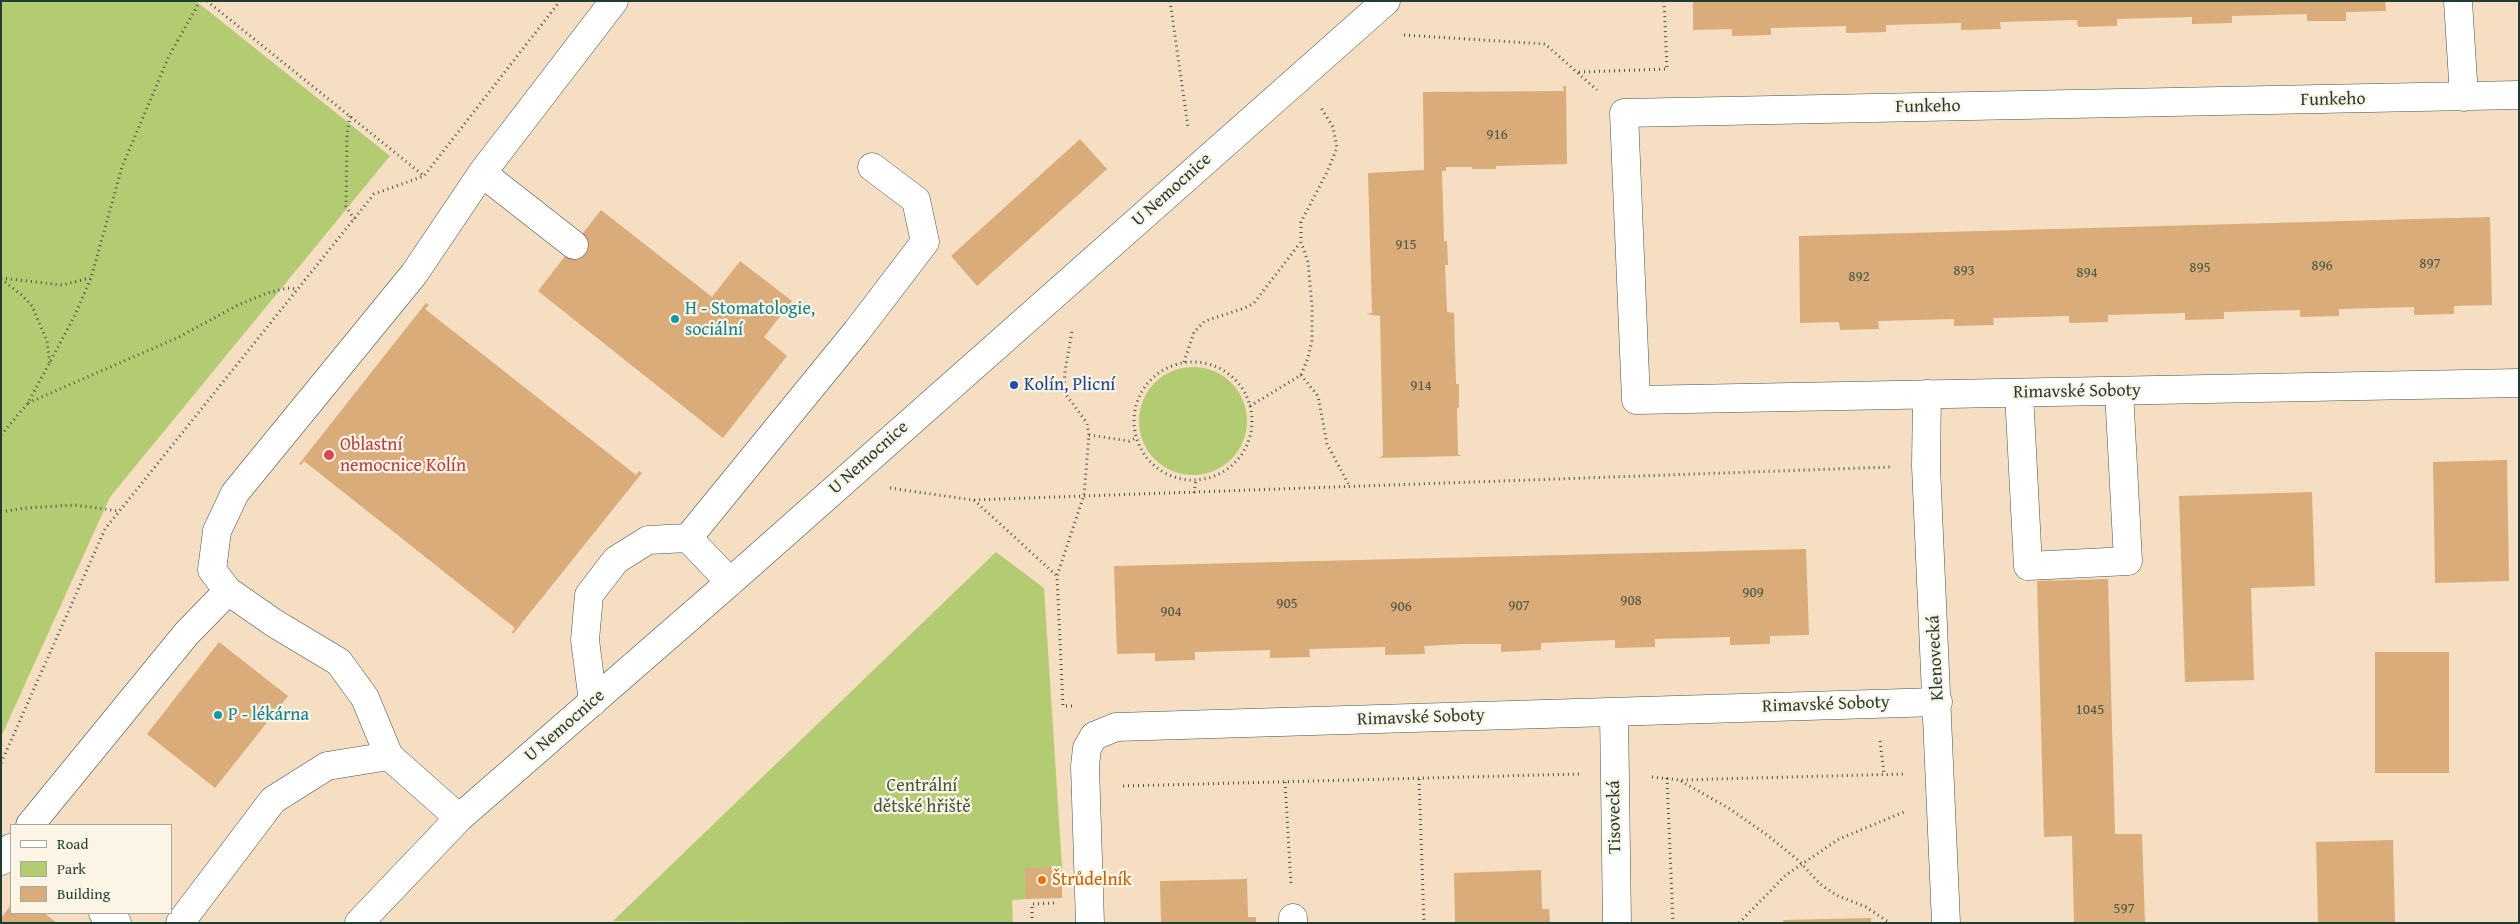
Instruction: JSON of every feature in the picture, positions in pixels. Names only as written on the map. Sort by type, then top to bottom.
[{"type":"street","points":[[459,818],[389,756],[366,698],[339,662],[274,624],[228,591],[212,570],[217,531],[235,493],[414,274],[482,173],[614,1]]},
{"type":"street","name":"U Nemocnice","points":[[360,923],[459,818],[730,582],[1386,1]]},
{"type":"street","points":[[2458,1],[2464,97]]},
{"type":"street","name":"Funkeho","points":[[1624,113],[2519,95]]},
{"type":"street","name":"Rimavské Soboty","points":[[1624,113],[1636,400],[2519,383]]},
{"type":"street","points":[[593,702],[585,640],[589,595],[616,560],[648,540],[688,538],[857,331],[925,242],[916,200],[872,167]]},
{"type":"street","points":[[482,173],[574,245]]},
{"type":"street","points":[[2019,393],[2028,566],[2128,561],[2120,391]]},
{"type":"street","name":"Klenovecká","points":[[1927,394],[1926,466],[1938,702],[1946,923]]},
{"type":"street","points":[[688,538],[730,582]]},
{"type":"street","points":[[31,824],[187,633],[228,591]]},
{"type":"street","name":"Rimavské Soboty","points":[[1090,923],[1087,748],[1094,736],[1116,727],[1938,702]]},
{"type":"street","name":"Tisovecká","points":[[1614,712],[1617,923]]},
{"type":"street","points":[[180,923],[273,800],[327,766],[389,756]]},
{"type":"street","points":[[1,861],[10,849]]},
{"type":"street","points":[[104,914],[117,923]]},
{"type":"path","points":[[1,434],[28,403],[50,365],[91,278],[122,167],[169,56],[200,1]]},
{"type":"path","points":[[207,1],[424,176]]},
{"type":"path","points":[[1,763],[105,529],[374,194],[424,176],[560,1]]},
{"type":"path","points":[[1170,1],[1195,170]]},
{"type":"path","points":[[1578,72],[1668,69],[1664,1]]},
{"type":"path","points":[[1394,34],[1546,44],[1624,113]]},
{"type":"path","points":[[1250,406],[1301,375],[1308,358],[1312,340],[1312,306],[1308,262],[1300,242],[1301,222],[1327,172],[1337,148],[1333,127],[1319,103]]},
{"type":"path","points":[[350,116],[347,134],[346,206],[354,219]]},
{"type":"path","points":[[1184,362],[1194,332],[1205,321],[1245,308],[1254,302],[1300,242]]},
{"type":"path","points":[[1,279],[62,285],[91,278]]},
{"type":"path","points":[[1,279],[22,295],[32,306],[47,342],[50,365]]},
{"type":"path","points":[[28,403],[179,337],[260,296],[287,288],[297,289]]},
{"type":"path","points":[[1072,330],[1065,371],[1064,392],[1087,423],[1089,434],[1084,495],[1057,576],[1064,706],[1073,706]]},
{"type":"path","points":[[1184,362],[1200,362],[1222,369],[1240,384],[1250,406],[1252,428],[1241,456],[1218,474],[1196,480],[1173,477],[1159,470],[1147,459],[1136,438],[1134,415],[1137,400],[1144,386],[1162,370],[1184,362]]},
{"type":"path","points":[[1301,375],[1318,396],[1328,444],[1350,487]]},
{"type":"path","points":[[1089,434],[1129,440],[1136,438]]},
{"type":"path","points":[[842,482],[973,500],[1926,466]]},
{"type":"path","points":[[1194,493],[1196,480]]},
{"type":"path","points":[[973,500],[1057,576]]},
{"type":"path","points":[[1,512],[25,508],[75,505],[119,511]]},
{"type":"path","points":[[1116,786],[1615,774],[1680,780],[1910,774]]},
{"type":"path","points":[[1667,778],[1673,923]]},
{"type":"path","points":[[1419,779],[1424,923]]},
{"type":"path","points":[[1680,780],[1730,809],[1767,834],[1820,884],[1836,895],[1866,907],[1890,923]]},
{"type":"path","points":[[1285,782],[1293,920]]},
{"type":"path","points":[[1739,923],[1786,874],[1839,839],[1911,809]]},
{"type":"green space","points":[[1,1],[196,1],[390,156],[110,497],[1,737]]},
{"type":"green space","points":[[1193,367],[1214,371],[1231,383],[1243,400],[1247,421],[1243,442],[1231,459],[1214,471],[1193,475],[1172,471],[1155,459],[1143,442],[1139,421],[1143,400],[1155,383],[1172,371]]},
{"type":"green space","name":"Centrální dětské hřiště","points":[[996,552],[1044,588],[1062,867],[1026,899],[1012,900],[1013,923],[613,921]]},
{"type":"building","points":[[1693,1],[2385,1],[2386,11],[2346,12],[2346,21],[2307,21],[2307,14],[2232,16],[2232,23],[2192,24],[2192,17],[2117,19],[2117,26],[2078,27],[2077,20],[2000,22],[2001,29],[1961,30],[1961,23],[1886,25],[1886,32],[1846,33],[1846,26],[1771,28],[1771,35],[1732,36],[1732,29],[1693,30]]},
{"type":"building","points":[[1563,86],[1566,86],[1567,164],[1496,166],[1496,169],[1446,167],[1446,171],[1442,171],[1444,241],[1447,241],[1448,265],[1445,265],[1447,312],[1454,313],[1456,384],[1459,384],[1459,407],[1457,408],[1458,454],[1461,456],[1378,458],[1383,456],[1380,316],[1366,314],[1372,313],[1368,173],[1424,170],[1423,92],[1564,91]]},
{"type":"building","points":[[1080,139],[1107,169],[977,286],[951,256]]},
{"type":"building","name":"H - Stomatologie, sociální","points":[[601,210],[712,297],[740,261],[792,301],[764,337],[787,356],[723,438],[538,291]]},
{"type":"building","points":[[2490,217],[2492,305],[2454,306],[2454,314],[2414,315],[2414,307],[2339,309],[2339,316],[2300,317],[2300,310],[2224,312],[2224,319],[2185,320],[2185,313],[2108,315],[2108,322],[2069,323],[2069,316],[1993,318],[1994,325],[1954,326],[1954,319],[1878,321],[1879,329],[1840,330],[1839,322],[1800,323],[1799,236]]},
{"type":"building","points":[[426,303],[429,305],[425,309],[636,475],[639,471],[642,473],[513,634],[512,632],[515,628],[304,461],[301,465],[299,464]]},
{"type":"building","points":[[2507,460],[2509,581],[2435,583],[2433,462]]},
{"type":"building","points":[[2312,492],[2315,586],[2251,588],[2254,680],[2185,682],[2179,496]]},
{"type":"building","points":[[1806,549],[1809,635],[1770,636],[1770,644],[1730,645],[1730,637],[1655,639],[1655,647],[1615,648],[1615,640],[1541,643],[1541,650],[1501,652],[1501,644],[1462,644],[1424,646],[1425,654],[1385,655],[1385,647],[1309,649],[1310,657],[1270,658],[1270,650],[1195,652],[1195,660],[1155,661],[1155,653],[1117,654],[1114,566]]},
{"type":"building","points":[[2108,579],[2115,834],[2142,834],[2145,923],[2074,923],[2072,836],[2044,837],[2037,581]]},
{"type":"building","name":"P - lékárna","points":[[219,642],[288,696],[215,788],[147,734]]},
{"type":"building","points":[[2375,652],[2449,652],[2449,773],[2375,773]]},
{"type":"building","points":[[2393,840],[2395,923],[2318,923],[2316,842]]},
{"type":"building","points":[[1062,867],[1062,898],[1026,899],[1025,868]]},
{"type":"building","points":[[1541,870],[1542,909],[1549,909],[1550,923],[1455,923],[1454,873]]},
{"type":"building","points":[[1247,879],[1248,917],[1256,917],[1256,923],[1161,923],[1160,881]]},
{"type":"building","points":[[10,906],[10,914],[45,914],[57,923],[1,923],[1,918]]},
{"type":"building","points":[[1871,918],[1871,923],[1784,923],[1783,920]]},
{"type":"place","name":"H - Stomatologie, sociální","points":[[675,319]]},
{"type":"place","name":"Kolín, Plicní","points":[[1014,385]]},
{"type":"place","name":"Oblastní nemocnice Kolín","points":[[329,455]]},
{"type":"place","name":"P - lékárna","points":[[218,715]]},
{"type":"place","name":"Štrůdelník","points":[[1042,880]]}]
